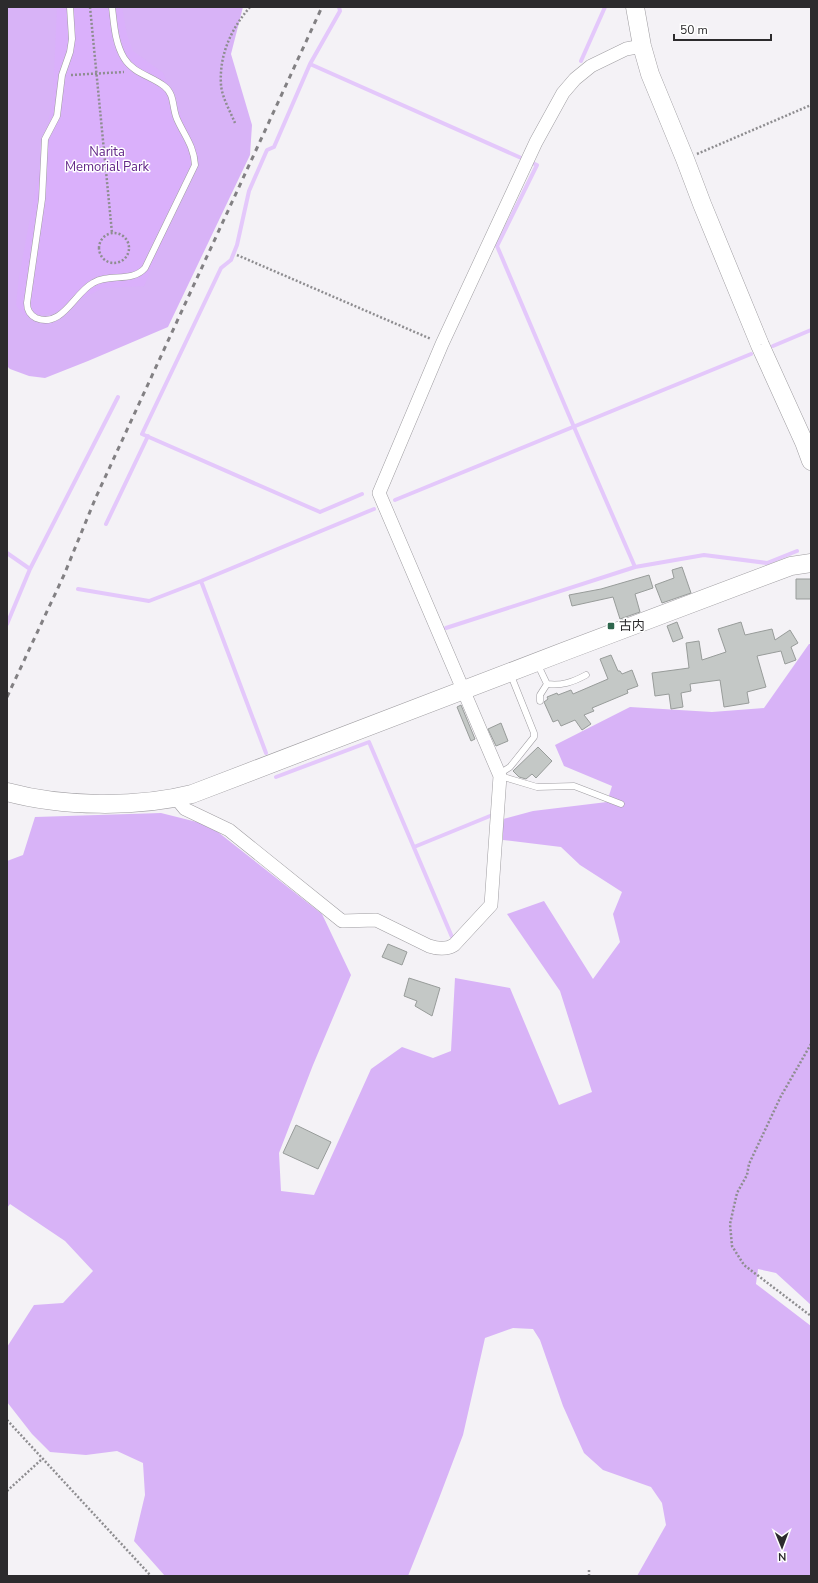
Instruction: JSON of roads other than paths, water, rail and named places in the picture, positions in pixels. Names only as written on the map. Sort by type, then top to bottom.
[{"type":"street","points":[[635,7],[642,46],[650,74],[686,159],[710,225],[757,338],[804,442],[811,461]]},
{"type":"street","points":[[176,798],[186,809],[229,830],[342,921],[376,920],[429,946],[448,948],[454,945],[491,905],[499,775],[379,493],[442,344],[536,142],[563,93],[575,79],[591,66],[626,48],[642,46]]},
{"type":"street","points":[[7,792],[49,800],[91,803],[128,803],[176,798],[192,794],[791,566],[811,563]]},
{"type":"lane","points":[[70,7],[72,39],[70,52],[62,75],[57,116],[45,138],[42,199],[27,303],[30,313],[34,317],[41,319],[54,318],[62,313],[92,283],[101,280],[140,274],[145,268],[195,164],[195,155],[192,146],[177,119],[169,90],[137,71],[124,59],[117,40],[112,7]]},
{"type":"lane","points":[[536,662],[547,684]]},
{"type":"lane","points":[[499,775],[510,767],[534,737],[534,733],[510,672]]},
{"type":"lane","points":[[547,684],[554,685],[569,683],[586,675]]},
{"type":"lane","points":[[540,701],[540,696],[547,684]]},
{"type":"lane","points":[[499,775],[537,787],[574,786],[621,804]]},
{"type":"waterway","points":[[339,7],[340,11],[310,64],[274,147],[267,150],[249,191],[237,245],[231,260],[221,268],[142,434],[320,512],[362,494]]},
{"type":"waterway","points":[[581,61],[605,7]]},
{"type":"waterway","points":[[310,64],[537,165],[497,246],[635,567]]},
{"type":"waterway","points":[[773,346],[811,330]]},
{"type":"waterway","points":[[395,500],[751,354]]},
{"type":"waterway","points":[[7,624],[30,569],[118,397]]},
{"type":"waterway","points":[[106,524],[148,436]]},
{"type":"waterway","points":[[78,589],[149,601],[374,509]]},
{"type":"waterway","points":[[446,628],[635,567],[704,555],[767,563],[797,551]]},
{"type":"waterway","points":[[7,553],[30,569]]},
{"type":"waterway","points":[[201,581],[266,753]]},
{"type":"waterway","points":[[276,777],[369,742],[452,937]]},
{"type":"waterway","points":[[414,847],[490,816]]},
{"type":"railway","points":[[7,697],[64,575],[96,497],[322,7]]},
{"type":"place","name":"古内","points":[[611,626]]},
{"type":"park label","name":"Narita Memorial Park","points":[[107,160]]}]
